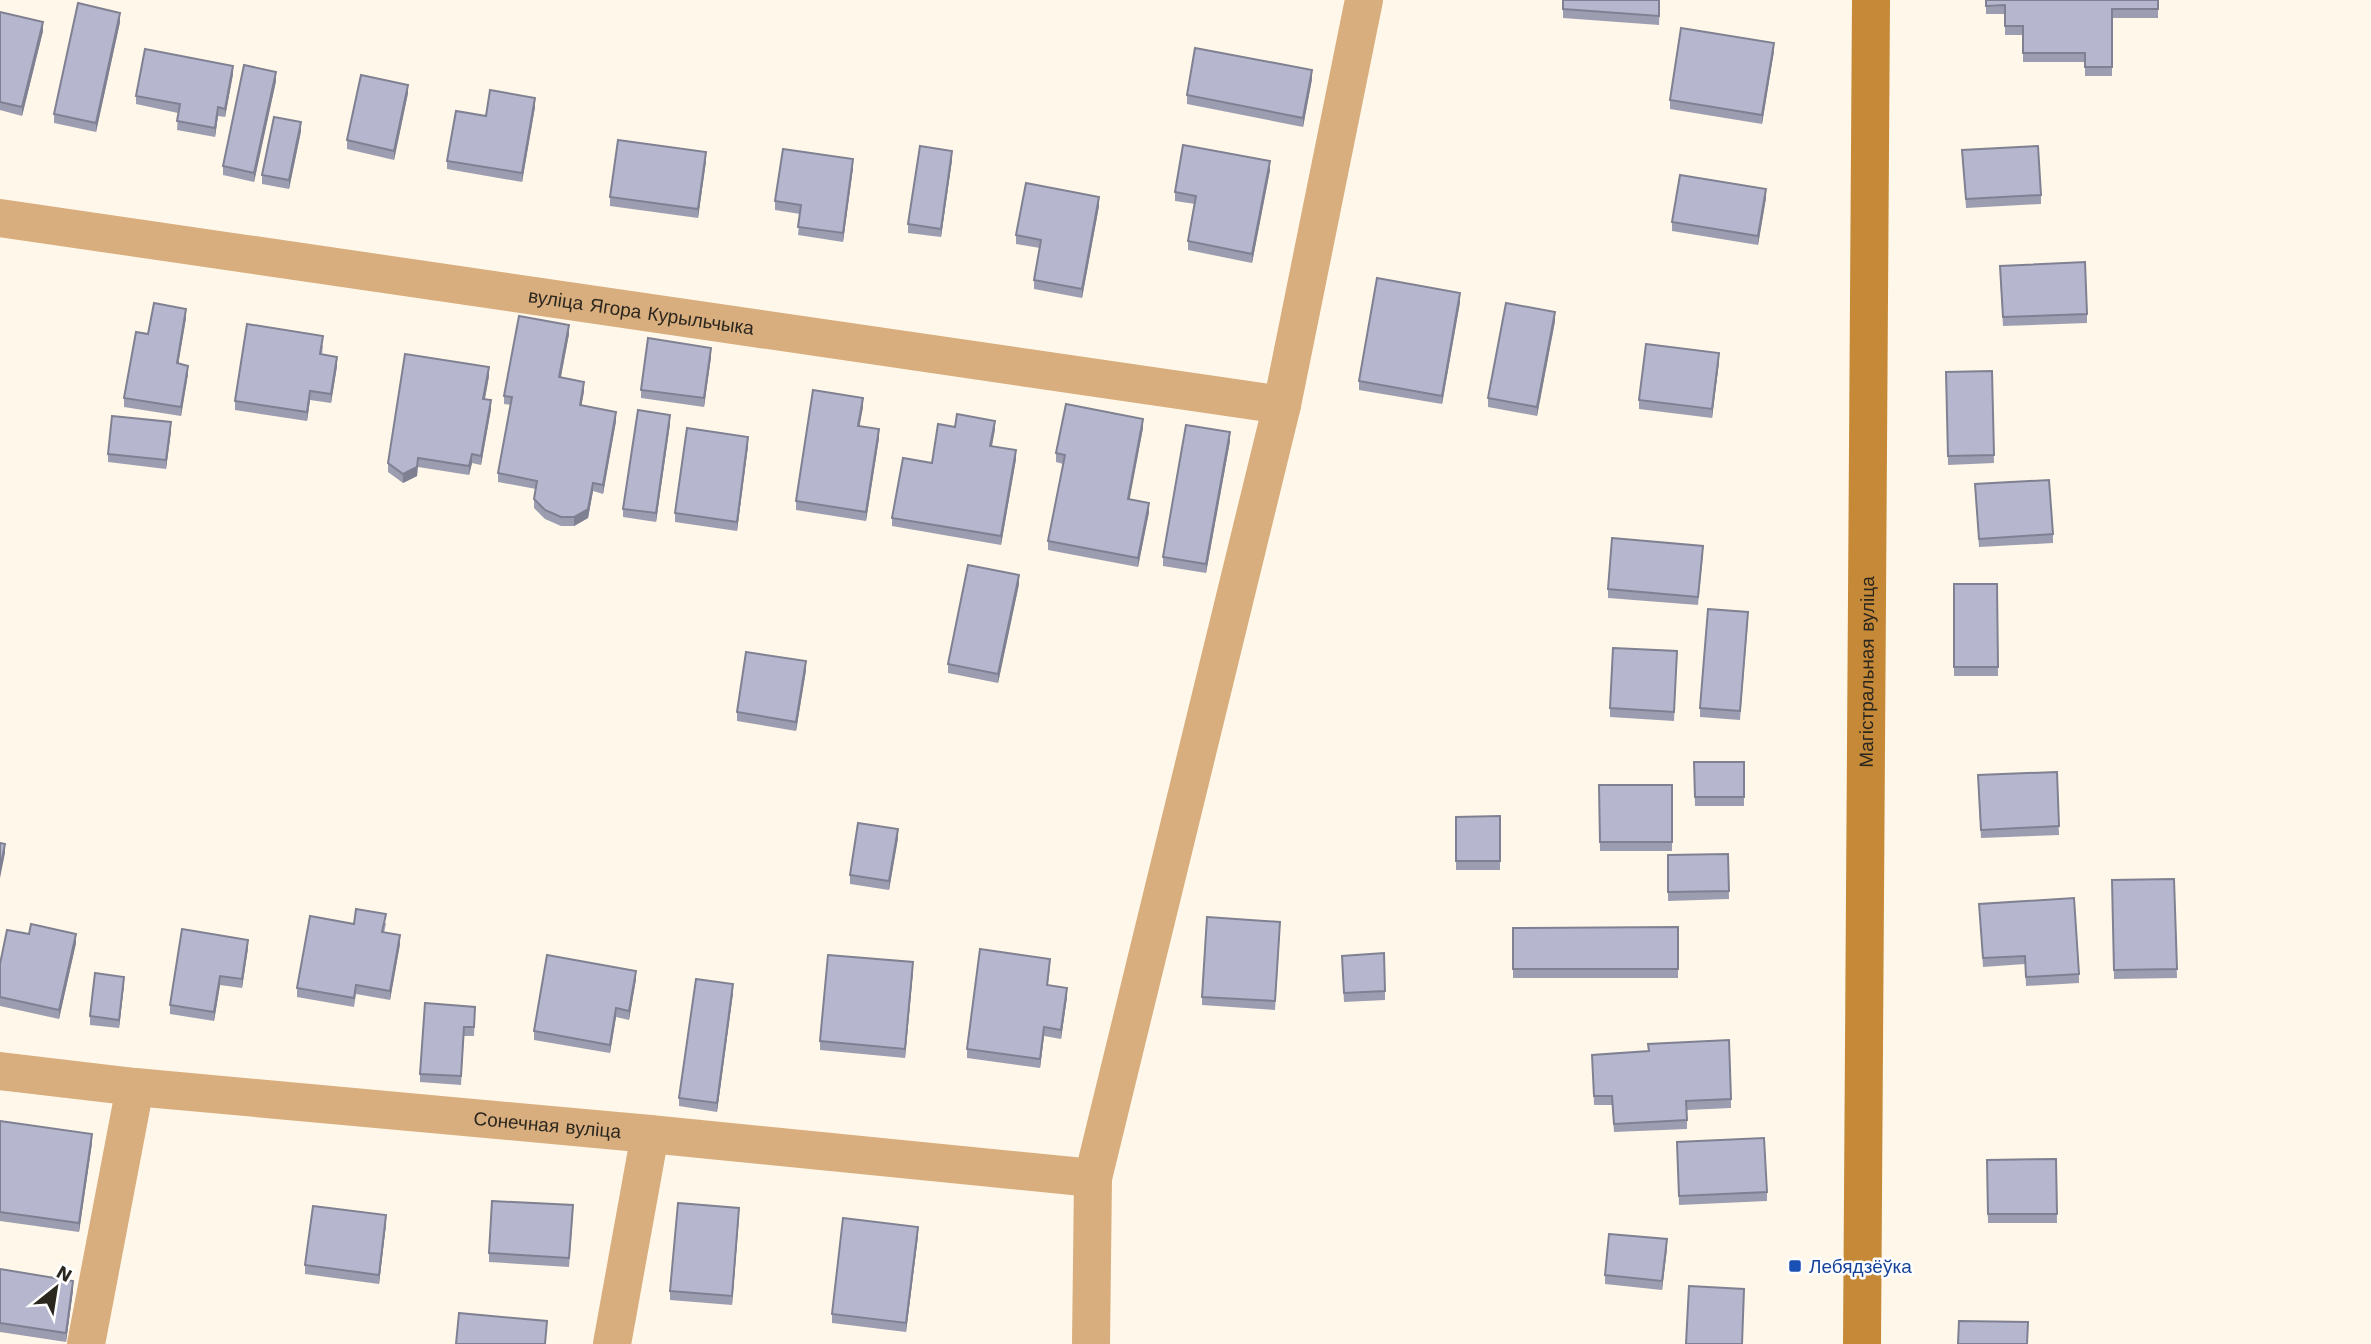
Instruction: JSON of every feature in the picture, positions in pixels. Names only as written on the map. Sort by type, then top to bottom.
[{"type":"main road","name":"Магістральная вуліца","points":[[1862,1344],[1871,0]]},
{"type":"street","points":[[1091,1344],[1093,1178],[1282,405],[1364,0]]},
{"type":"street","name":"вуліца Ягора Курыльчыка","points":[[0,218],[1282,405]]},
{"type":"street","name":"Сонечная вуліца","points":[[0,1071],[135,1087],[1093,1178]]},
{"type":"street","points":[[86,1344],[135,1087]]},
{"type":"street","points":[[612,1344],[650,1134]]},
{"type":"building","points":[[1563,0],[1659,0],[1659,16],[1563,9]]},
{"type":"building","points":[[1986,0],[2158,0],[2158,9],[2112,9],[2112,67],[2085,67],[2085,53],[2023,53],[2023,26],[2005,26],[2005,5],[1986,6]]},
{"type":"building","points":[[78,3],[120,13],[96,123],[54,114]]},
{"type":"building","points":[[0,12],[43,22],[22,107],[0,102]]},
{"type":"building","points":[[1681,28],[1774,43],[1762,115],[1670,100]]},
{"type":"building","points":[[1195,48],[1312,70],[1303,118],[1187,95]]},
{"type":"building","points":[[145,49],[233,66],[225,109],[218,107],[215,128],[177,121],[180,104],[136,96]]},
{"type":"building","points":[[244,65],[276,72],[254,173],[223,166]]},
{"type":"building","points":[[361,75],[408,85],[394,151],[347,140]]},
{"type":"building","points":[[490,90],[535,98],[522,173],[447,161],[456,111],[486,116]]},
{"type":"building","points":[[274,117],[301,122],[289,180],[262,175]]},
{"type":"building","points":[[618,140],[706,152],[698,209],[610,197]]},
{"type":"building","points":[[1183,145],[1270,161],[1252,254],[1188,241],[1196,196],[1175,192]]},
{"type":"building","points":[[920,146],[952,151],[941,229],[908,224]]},
{"type":"building","points":[[2038,146],[2041,195],[1966,199],[1962,150]]},
{"type":"building","points":[[783,149],[853,159],[843,233],[798,227],[801,205],[775,201]]},
{"type":"building","points":[[1680,175],[1766,189],[1758,236],[1672,222]]},
{"type":"building","points":[[1026,183],[1099,197],[1082,289],[1034,280],[1041,240],[1016,235]]},
{"type":"building","points":[[2085,262],[2087,314],[2003,317],[2000,266]]},
{"type":"building","points":[[1377,278],[1460,293],[1442,396],[1359,381]]},
{"type":"building","points":[[154,303],[186,309],[177,363],[188,366],[181,407],[124,398],[136,332],[148,334]]},
{"type":"building","points":[[1506,303],[1555,312],[1537,407],[1488,398]]},
{"type":"building","points":[[519,316],[569,325],[559,377],[584,382],[580,405],[616,412],[603,485],[593,483],[588,509],[574,517],[561,517],[545,510],[534,499],[537,481],[498,473],[512,397],[504,396]]},
{"type":"building","points":[[247,324],[323,336],[320,354],[337,357],[331,394],[310,391],[307,412],[235,401]]},
{"type":"building","points":[[648,338],[711,348],[704,398],[641,390]]},
{"type":"building","points":[[1646,344],[1719,353],[1712,409],[1639,400]]},
{"type":"building","points":[[405,354],[489,367],[483,399],[491,400],[481,456],[472,454],[469,466],[418,458],[417,467],[403,474],[388,463]]},
{"type":"building","points":[[1992,371],[1994,455],[1948,456],[1946,372]]},
{"type":"building","points":[[813,390],[863,398],[858,426],[879,429],[866,512],[796,501]]},
{"type":"building","points":[[1066,404],[1143,419],[1128,499],[1149,503],[1138,558],[1048,541],[1065,455],[1056,453]]},
{"type":"building","points":[[638,410],[670,415],[656,513],[623,509]]},
{"type":"building","points":[[957,414],[995,421],[990,446],[1016,450],[1001,536],[892,518],[903,458],[932,463],[938,424],[955,427]]},
{"type":"building","points":[[112,416],[171,422],[166,460],[108,454]]},
{"type":"building","points":[[1186,425],[1230,432],[1206,564],[1163,557]]},
{"type":"building","points":[[687,428],[748,437],[737,522],[675,513]]},
{"type":"building","points":[[2049,480],[2053,534],[1979,539],[1975,484]]},
{"type":"building","points":[[1612,538],[1703,546],[1698,597],[1608,589]]},
{"type":"building","points":[[968,565],[1019,575],[998,674],[948,664]]},
{"type":"building","points":[[1954,584],[1997,584],[1998,667],[1954,667]]},
{"type":"building","points":[[1708,609],[1748,612],[1740,711],[1700,708]]},
{"type":"building","points":[[1613,648],[1677,651],[1674,712],[1610,708]]},
{"type":"building","points":[[746,652],[806,661],[796,722],[737,712]]},
{"type":"building","points":[[1694,762],[1744,762],[1744,797],[1695,797]]},
{"type":"building","points":[[2057,772],[2059,826],[1981,830],[1978,775]]},
{"type":"building","points":[[1599,785],[1672,785],[1672,842],[1600,842]]},
{"type":"building","points":[[1500,816],[1500,861],[1456,861],[1456,817]]},
{"type":"building","points":[[858,823],[898,829],[889,881],[850,875]]},
{"type":"building","points":[[0,843],[5,844],[0,869]]},
{"type":"building","points":[[1728,854],[1729,891],[1668,892],[1668,855]]},
{"type":"building","points":[[2174,879],[2177,969],[2114,970],[2112,880]]},
{"type":"building","points":[[2074,898],[2079,974],[2026,977],[2025,956],[1983,958],[1979,904]]},
{"type":"building","points":[[356,909],[386,914],[382,932],[400,935],[390,991],[356,985],[354,998],[297,988],[310,916],[354,924]]},
{"type":"building","points":[[1207,917],[1280,922],[1275,1001],[1202,997]]},
{"type":"building","points":[[31,924],[76,934],[59,1010],[0,997],[0,964],[7,930],[29,934]]},
{"type":"building","points":[[1678,927],[1678,969],[1513,969],[1513,928]]},
{"type":"building","points":[[182,929],[248,940],[242,979],[220,976],[214,1012],[170,1005]]},
{"type":"building","points":[[980,949],[1050,959],[1047,985],[1067,988],[1061,1030],[1044,1027],[1040,1059],[967,1049]]},
{"type":"building","points":[[1384,953],[1385,991],[1344,993],[1342,956]]},
{"type":"building","points":[[547,955],[636,971],[629,1011],[616,1008],[610,1045],[534,1031]]},
{"type":"building","points":[[828,955],[913,962],[905,1049],[820,1041]]},
{"type":"building","points":[[95,973],[124,977],[119,1020],[90,1016]]},
{"type":"building","points":[[696,979],[733,984],[717,1103],[679,1098]]},
{"type":"building","points":[[425,1003],[475,1007],[474,1027],[464,1027],[461,1076],[420,1074]]},
{"type":"building","points":[[1729,1040],[1731,1099],[1686,1101],[1687,1120],[1614,1124],[1612,1096],[1594,1096],[1592,1055],[1649,1051],[1648,1044]]},
{"type":"building","points":[[0,1121],[92,1134],[79,1223],[0,1212]]},
{"type":"building","points":[[1764,1138],[1767,1192],[1679,1196],[1677,1142]]},
{"type":"building","points":[[2056,1159],[2057,1214],[1988,1214],[1987,1160]]},
{"type":"building","points":[[492,1201],[573,1205],[569,1258],[489,1253]]},
{"type":"building","points":[[678,1203],[739,1208],[732,1296],[670,1291]]},
{"type":"building","points":[[313,1206],[386,1215],[379,1275],[305,1265]]},
{"type":"building","points":[[843,1218],[918,1227],[906,1323],[832,1314]]},
{"type":"building","points":[[1609,1234],[1667,1239],[1662,1281],[1605,1275]]},
{"type":"building","points":[[0,1269],[73,1281],[66,1333],[0,1323]]},
{"type":"building","points":[[1689,1286],[1744,1289],[1742,1344],[1686,1344]]},
{"type":"building","points":[[459,1313],[547,1321],[545,1344],[456,1344]]},
{"type":"building","points":[[1959,1321],[2028,1322],[2027,1344],[1958,1344]]},
{"type":"place","name":"Лебядзёўка","points":[[1795,1266]]}]
